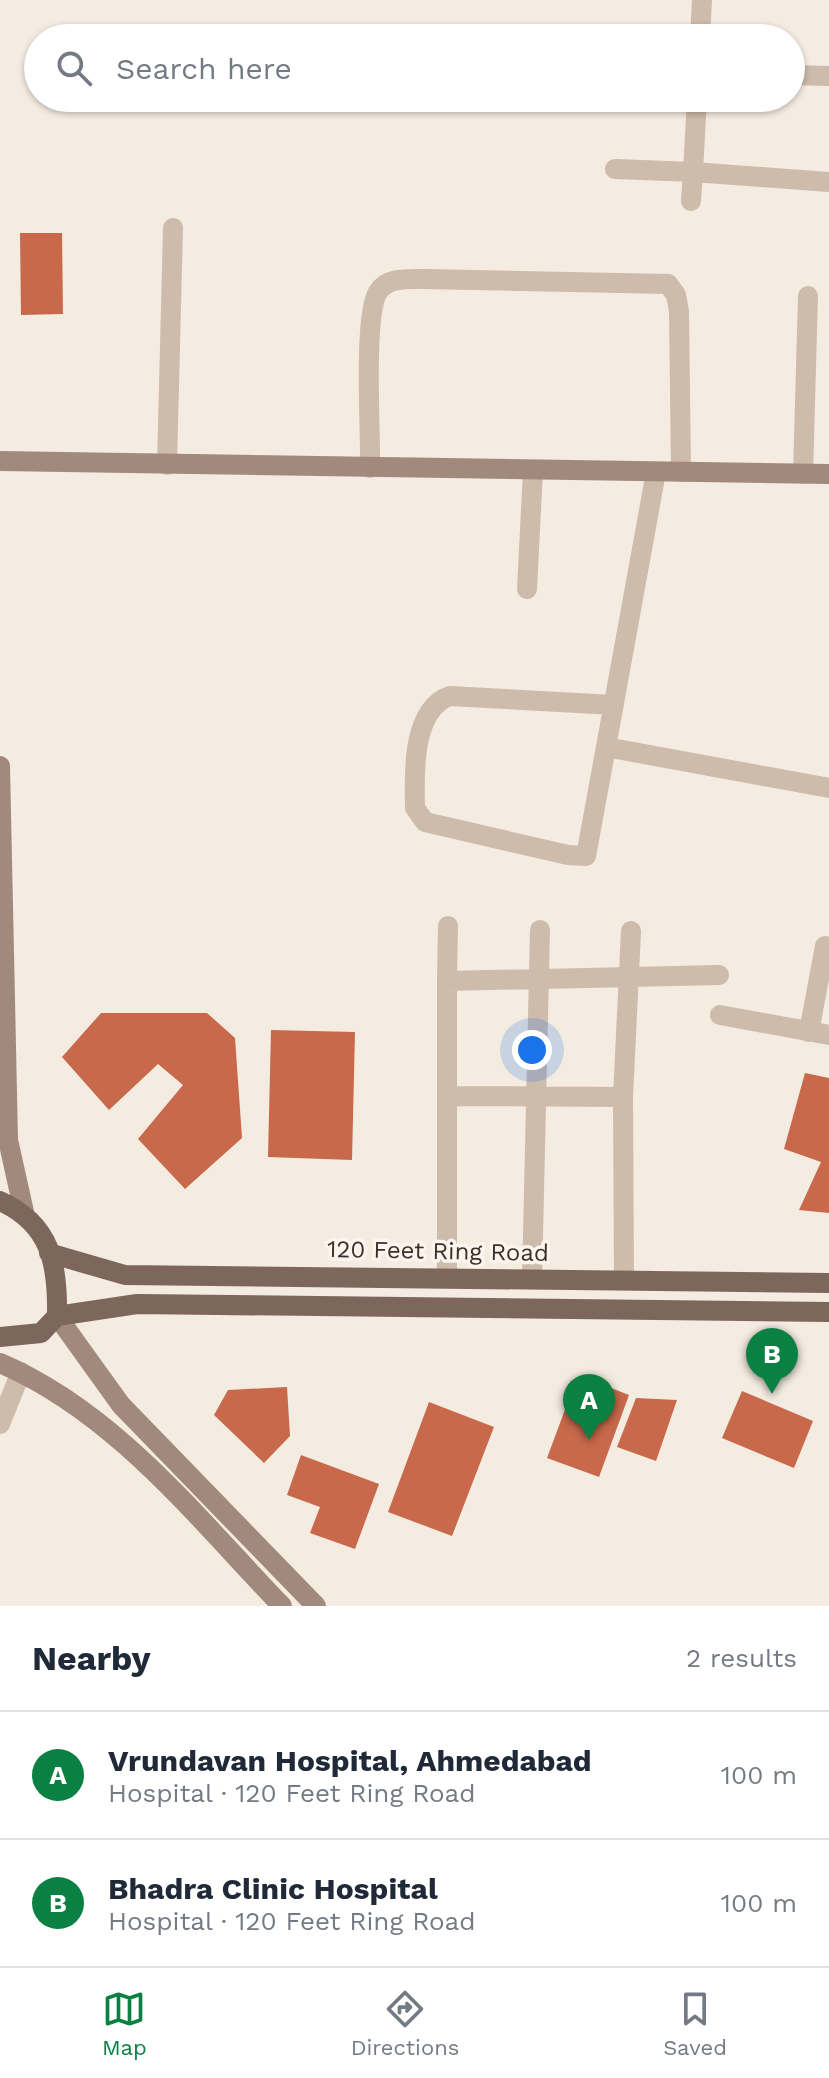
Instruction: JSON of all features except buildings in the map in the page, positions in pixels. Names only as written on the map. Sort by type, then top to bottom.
[{"type":"main road","points":[[0,1201],[24,1212],[42,1234],[57,1281],[57,1316]]},
{"type":"main road","name":"120 Feet Ring Road","points":[[49,1253],[125,1275],[829,1283]]},
{"type":"main road","points":[[0,1337],[41,1333],[57,1316],[137,1304],[829,1312]]},
{"type":"street","points":[[701,24],[702,0]]},
{"type":"street","points":[[805,75],[829,76]]},
{"type":"street","points":[[691,201],[696,112]]},
{"type":"street","points":[[615,169],[829,182]]},
{"type":"street","points":[[167,465],[173,228]]},
{"type":"street","points":[[370,468],[371,327],[376,294],[385,284],[412,279],[668,284],[676,295],[679,311],[681,472]]},
{"type":"street","points":[[803,474],[808,296]]},
{"type":"street","points":[[0,461],[829,474]]},
{"type":"street","points":[[527,589],[533,470]]},
{"type":"street","points":[[614,705],[450,696],[435,701],[423,720],[415,808],[425,822],[568,855],[586,856],[614,705],[656,472]]},
{"type":"street","points":[[606,747],[829,788]]},
{"type":"street","points":[[0,766],[8,1140],[24,1212]]},
{"type":"street","points":[[447,1277],[448,926]]},
{"type":"street","points":[[532,1279],[540,930]]},
{"type":"street","points":[[624,1280],[623,1097],[631,931]]},
{"type":"street","points":[[720,1015],[819,1034],[825,946]]},
{"type":"street","points":[[447,981],[719,975]]},
{"type":"street","points":[[447,1096],[623,1097]]},
{"type":"street","points":[[57,1316],[121,1405],[316,1606]]},
{"type":"street","points":[[0,1363],[21,1372],[104,1424],[282,1606]]},
{"type":"street","points":[[0,1424],[21,1372]]},
{"type":"place","name":"Bhadra Clinic Hospital","points":[[772,1394]]},
{"type":"place","name":"Vrundavan Hospital, Ahmedabad","points":[[589,1440]]}]
